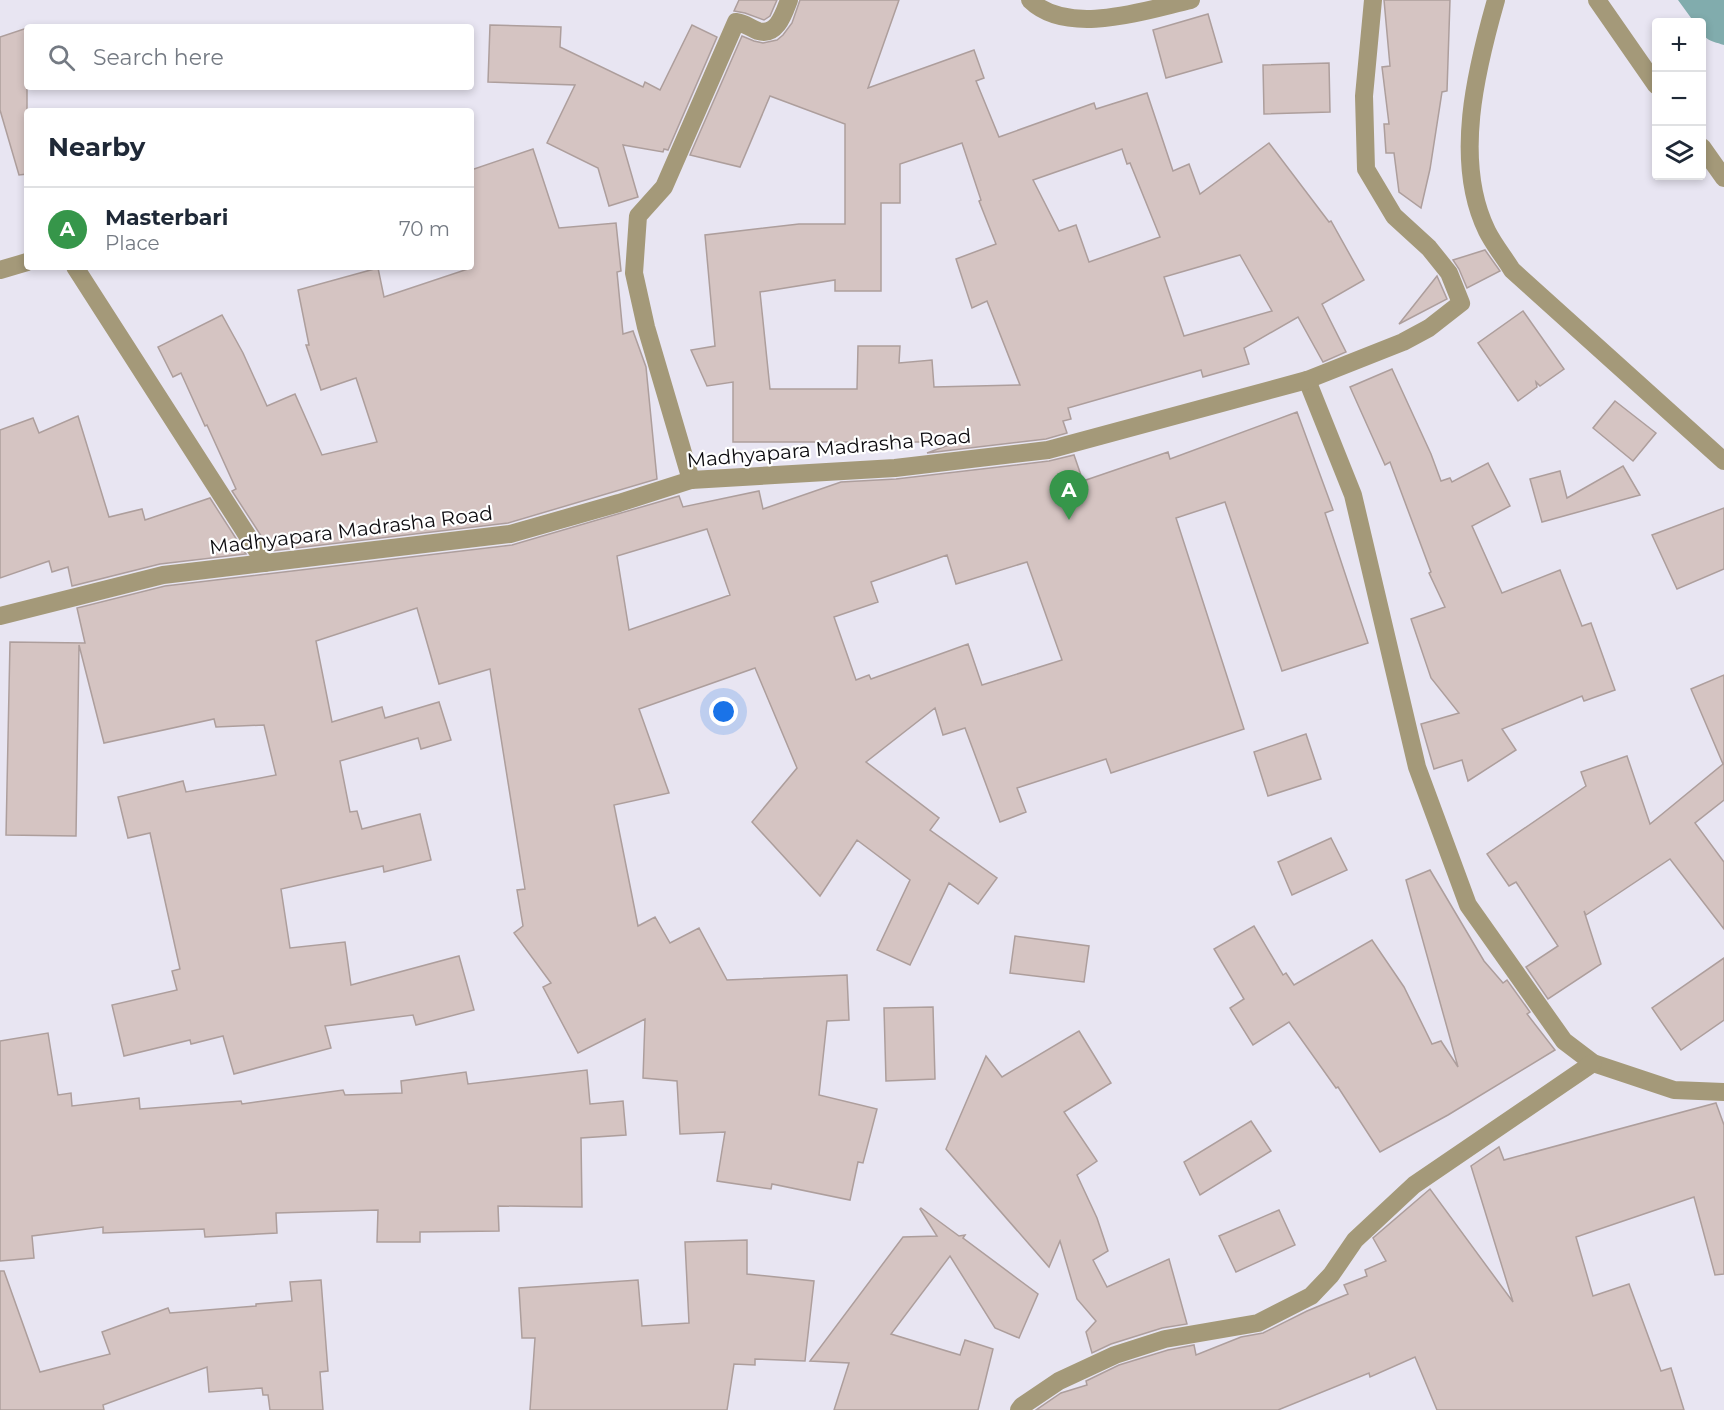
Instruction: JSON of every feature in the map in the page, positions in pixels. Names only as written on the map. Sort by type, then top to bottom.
[{"type":"street","points":[[691,480],[646,327],[634,273],[638,216],[664,187],[736,22],[743,22],[758,31],[766,32],[778,26],[789,0]]},
{"type":"street","points":[[1030,0],[1037,7],[1061,17],[1103,19],[1191,0]]},
{"type":"street","name":"Madhyapara Madrasha Road","points":[[0,616],[163,574],[510,534],[691,480],[896,468],[1048,450],[1307,380],[1403,342],[1429,328],[1461,303],[1449,273],[1429,248],[1394,216],[1366,169],[1364,96],[1373,0]]},
{"type":"street","points":[[1496,0],[1480,58],[1470,121],[1471,171],[1487,231],[1512,270],[1724,461]]},
{"type":"street","points":[[1598,0],[1652,79]]},
{"type":"street","points":[[1706,154],[1724,178]]},
{"type":"street","points":[[0,270],[24,263]]},
{"type":"street","points":[[77,270],[265,562]]},
{"type":"street","points":[[1307,380],[1353,495],[1417,767],[1468,905],[1564,1041],[1593,1063],[1674,1090],[1724,1092]]},
{"type":"street","points":[[1018,1410],[1059,1382],[1115,1355],[1165,1339],[1258,1323],[1311,1296],[1331,1275],[1355,1240],[1414,1185],[1593,1063]]},
{"type":"shaded area","points":[[1678,0],[1724,0],[1724,45],[1706,38],[1706,18],[1691,18]]},
{"type":"building","points":[[739,0],[777,0],[770,16],[764,20],[734,11]]},
{"type":"building","points":[[800,0],[899,0],[868,88],[974,50],[984,78],[976,81],[999,137],[1094,103],[1096,109],[1147,93],[1173,171],[1189,164],[1200,194],[1269,143],[1329,222],[1331,221],[1364,280],[1322,304],[1346,352],[1323,362],[1298,317],[1244,348],[1249,364],[1203,377],[1201,370],[1068,408],[1071,419],[1063,421],[1067,433],[1046,439],[927,453],[957,442],[733,442],[733,382],[707,386],[691,350],[715,346],[705,235],[799,224],[845,224],[845,124],[770,96],[740,167],[690,155],[742,36],[763,43],[777,40],[792,23]],"holes":[[[962,143],[981,200],[979,201],[996,244],[956,259],[972,308],[987,301],[1020,385],[934,387],[932,360],[899,363],[900,346],[858,346],[857,389],[770,389],[760,292],[835,280],[835,291],[881,291],[881,203],[900,203],[900,164]],[[1122,149],[1160,237],[1089,262],[1076,225],[1059,231],[1033,180]],[[1240,255],[1272,311],[1184,336],[1164,277]]]},
{"type":"building","points":[[1384,0],[1450,0],[1447,91],[1442,92],[1430,169],[1421,208],[1399,192],[1394,153],[1386,153],[1384,124],[1389,124],[1382,67],[1390,66]]},
{"type":"building","points":[[1208,14],[1222,62],[1166,78],[1153,30]]},
{"type":"building","points":[[490,25],[561,27],[560,47],[643,87],[645,82],[660,90],[692,25],[717,37],[668,150],[664,149],[663,152],[623,145],[638,197],[609,206],[598,168],[547,143],[575,85],[488,82]]},
{"type":"building","points":[[24,29],[24,90],[27,90],[27,108],[24,108],[24,174],[19,175],[0,110],[0,37]]},
{"type":"building","points":[[1329,63],[1330,112],[1264,114],[1263,65]]},
{"type":"building","points":[[533,149],[559,228],[616,223],[621,271],[617,272],[623,334],[633,331],[646,367],[657,479],[508,523],[271,551],[232,491],[236,489],[181,373],[173,377],[158,347],[222,315],[243,353],[267,406],[295,394],[322,455],[377,442],[356,378],[321,390],[306,345],[309,345],[298,290],[371,270],[378,270],[384,297],[465,270],[474,270],[474,169]]},
{"type":"building","points":[[1485,250],[1500,271],[1467,288],[1453,260]]},
{"type":"building","points":[[1437,276],[1447,299],[1399,324]]},
{"type":"building","points":[[1523,311],[1564,369],[1540,386],[1536,382],[1537,387],[1518,401],[1478,343]]},
{"type":"building","points":[[1392,369],[1441,481],[1450,478],[1452,482],[1488,463],[1510,506],[1472,526],[1502,593],[1560,570],[1582,626],[1591,623],[1615,690],[1584,701],[1582,696],[1502,729],[1516,750],[1468,781],[1462,760],[1434,769],[1421,724],[1459,713],[1431,678],[1411,619],[1445,607],[1429,573],[1431,572],[1390,462],[1385,465],[1350,387]]},
{"type":"building","points":[[1615,401],[1656,433],[1633,461],[1593,428]]},
{"type":"building","points":[[1297,412],[1333,510],[1325,513],[1368,643],[1282,671],[1225,502],[1176,518],[1244,729],[1111,773],[1106,759],[1017,788],[1026,812],[1000,822],[965,728],[943,735],[935,708],[866,762],[939,818],[930,830],[997,878],[978,904],[949,883],[910,965],[877,950],[910,880],[857,840],[820,896],[752,822],[797,768],[755,668],[639,709],[669,793],[614,805],[638,926],[655,917],[670,943],[699,928],[727,980],[847,975],[849,1020],[827,1021],[819,1095],[877,1109],[863,1163],[858,1162],[850,1200],[772,1184],[771,1189],[717,1181],[725,1132],[680,1134],[677,1081],[643,1078],[645,1019],[578,1053],[543,987],[551,983],[514,933],[523,926],[517,890],[525,889],[490,669],[439,684],[417,608],[316,641],[332,722],[382,707],[385,718],[439,702],[451,740],[421,749],[418,738],[340,761],[350,812],[357,811],[362,829],[420,814],[431,860],[384,872],[383,866],[281,889],[290,948],[345,942],[351,985],[459,956],[474,1010],[416,1025],[413,1015],[325,1026],[331,1048],[234,1074],[223,1036],[191,1044],[190,1040],[124,1056],[112,1005],[177,990],[172,971],[180,969],[150,833],[128,838],[118,797],[183,781],[186,792],[276,775],[264,725],[216,727],[214,719],[104,743],[79,645],[76,836],[6,835],[10,642],[85,643],[77,608],[165,586],[512,545],[679,496],[683,507],[759,491],[763,509],[841,482],[896,479],[1049,461],[1074,455],[1083,481],[1168,452],[1170,459]],"holes":[[[707,529],[730,595],[629,630],[617,556]],[[947,555],[956,584],[1027,562],[1062,660],[982,685],[968,644],[871,679],[869,675],[856,680],[834,617],[878,602],[871,582]]]},
{"type":"building","points":[[78,416],[109,517],[142,509],[145,520],[210,498],[246,554],[160,564],[72,586],[68,567],[52,572],[49,561],[0,578],[0,430],[33,418],[39,433]]},
{"type":"building","points":[[1623,466],[1640,495],[1542,522],[1530,479],[1560,471],[1567,498]]},
{"type":"building","points":[[1724,508],[1724,569],[1677,589],[1652,535]]},
{"type":"building","points":[[1724,675],[1724,800],[1695,823],[1724,862],[1724,929],[1670,859],[1586,915],[1584,911],[1601,964],[1548,999],[1526,967],[1558,946],[1516,882],[1509,886],[1487,854],[1586,786],[1581,772],[1627,756],[1650,824],[1723,764],[1691,689]]},
{"type":"building","points":[[1306,734],[1321,779],[1268,796],[1254,752]]},
{"type":"building","points":[[1331,838],[1347,870],[1292,895],[1278,862]]},
{"type":"building","points":[[1430,870],[1484,961],[1503,983],[1507,980],[1530,1012],[1527,1014],[1555,1050],[1448,1115],[1380,1152],[1338,1087],[1336,1088],[1289,1022],[1253,1045],[1230,1008],[1244,999],[1214,949],[1254,926],[1283,975],[1286,973],[1294,985],[1372,940],[1404,987],[1432,1044],[1441,1041],[1458,1067],[1406,880]]},
{"type":"building","points":[[1015,936],[1089,946],[1084,982],[1010,973]]},
{"type":"building","points":[[1724,958],[1724,1020],[1681,1050],[1652,1008]]},
{"type":"building","points":[[933,1007],[935,1079],[886,1081],[884,1008]]},
{"type":"building","points":[[1079,1031],[1111,1083],[1064,1112],[1097,1161],[1077,1175],[1097,1218],[1108,1251],[1093,1260],[1107,1287],[1169,1259],[1187,1324],[1162,1328],[1111,1344],[1092,1353],[1086,1332],[1096,1321],[1077,1299],[1060,1241],[1049,1267],[946,1149],[986,1056],[1002,1077]]},
{"type":"building","points":[[48,1033],[58,1095],[71,1093],[72,1106],[139,1098],[140,1109],[241,1101],[242,1104],[343,1090],[345,1095],[402,1093],[401,1081],[466,1072],[468,1084],[587,1070],[590,1104],[623,1101],[626,1135],[581,1138],[582,1207],[498,1206],[499,1231],[420,1232],[420,1242],[377,1242],[378,1210],[276,1213],[277,1233],[205,1237],[204,1229],[103,1233],[103,1227],[32,1236],[34,1258],[0,1261],[0,1041]]},
{"type":"building","points":[[1716,1103],[1724,1125],[1724,1274],[1715,1275],[1694,1197],[1576,1237],[1593,1296],[1629,1284],[1661,1371],[1671,1368],[1684,1410],[1437,1410],[1415,1357],[1370,1377],[1369,1373],[1278,1410],[1036,1410],[1061,1393],[1087,1385],[1086,1381],[1119,1365],[1168,1350],[1194,1345],[1196,1355],[1241,1337],[1263,1333],[1348,1294],[1344,1285],[1367,1276],[1365,1270],[1386,1261],[1373,1238],[1430,1189],[1513,1302],[1471,1166],[1499,1147],[1504,1160]]},
{"type":"building","points":[[1251,1121],[1271,1151],[1200,1195],[1184,1162]]},
{"type":"building","points":[[921,1208],[959,1236],[965,1235],[963,1238],[1038,1294],[1019,1338],[995,1328],[950,1256],[891,1334],[960,1355],[965,1340],[993,1349],[978,1410],[834,1410],[849,1363],[810,1361],[903,1237],[937,1236]]},
{"type":"building","points":[[1279,1210],[1295,1245],[1236,1272],[1219,1236]]},
{"type":"building","points":[[747,1240],[747,1274],[814,1281],[805,1361],[755,1359],[755,1365],[734,1364],[727,1410],[530,1410],[535,1338],[522,1338],[519,1288],[638,1280],[642,1326],[689,1323],[685,1242]]},
{"type":"building","points":[[0,1271],[4,1271],[40,1372],[110,1354],[102,1332],[168,1308],[170,1313],[292,1301],[290,1282],[321,1280],[328,1371],[320,1372],[323,1410],[270,1410],[268,1395],[263,1395],[262,1388],[209,1392],[207,1367],[103,1405],[104,1410],[0,1410]]},
{"type":"place","name":"Masterbari","points":[[1069,520]]}]
